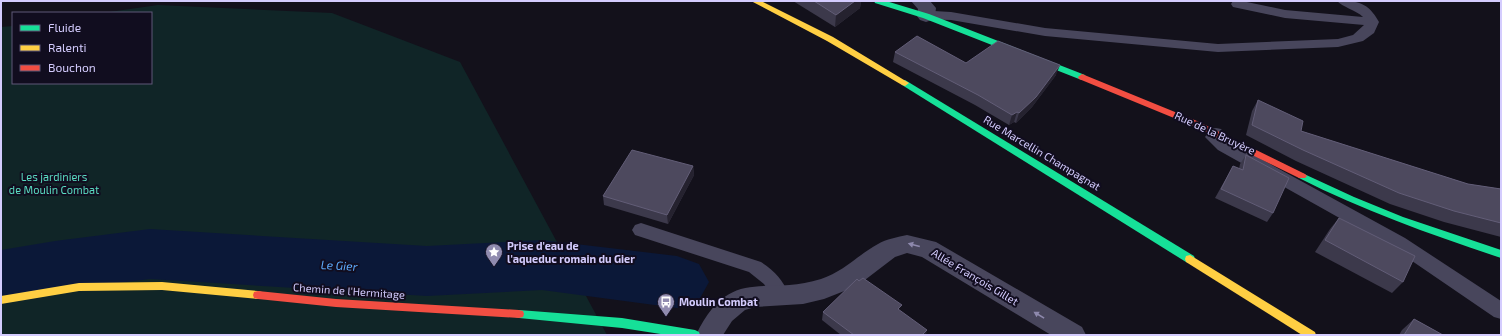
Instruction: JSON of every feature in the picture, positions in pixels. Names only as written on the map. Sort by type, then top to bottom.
[{"type":"street","name":"Rue Marcellin Champagnat","points":[[755,1],[787,16],[833,41],[1037,163],[1311,335]]},
{"type":"street","name":"Rue de la Bruyère","points":[[878,1],[923,8],[1140,99],[1216,133],[1343,197],[1371,209],[1435,233],[1501,254]]},
{"type":"street","name":"Allée François Gillet","points":[[709,335],[723,312],[736,302],[755,296],[803,294],[824,289],[848,278],[887,250],[907,244],[928,249],[1073,335]]},
{"type":"street","name":"Chemin de l'Hermitage","points":[[1,300],[79,287],[162,286],[336,303],[502,312],[622,324],[695,335]]},
{"type":"lane","points":[[923,8],[934,14],[1045,32],[1218,48],[1338,43],[1358,38],[1369,30],[1372,22],[1369,14],[1361,7],[1344,1]]},
{"type":"lane","points":[[1238,4],[1285,14],[1372,22]]},
{"type":"lane","points":[[1216,133],[1213,137],[1224,146],[1399,243],[1501,311]]},
{"type":"lane","points":[[640,230],[755,267],[768,275],[776,284],[780,295]]},
{"type":"green space","name":"Les jardiniers de Moulin Combat","points":[[158,5],[332,13],[460,62],[607,335],[1,335],[1,27],[12,26],[12,84],[152,84],[152,12],[109,12]]},
{"type":"building","points":[[814,1],[855,1],[836,15]]},
{"type":"building","points":[[917,36],[966,63],[998,41],[1060,65],[1036,97],[1019,113],[1017,112],[1012,115],[978,95],[895,52]]},
{"type":"building","points":[[1258,100],[1303,121],[1301,131],[1468,184],[1501,189],[1501,223],[1454,211],[1399,193],[1303,150],[1252,125]]},
{"type":"building","points":[[632,150],[693,166],[667,215],[603,196]]},
{"type":"building","points":[[1246,155],[1289,178],[1273,213],[1221,189],[1233,166],[1243,170]]},
{"type":"building","points":[[1339,218],[1415,256],[1403,282],[1325,240]]},
{"type":"building","points":[[863,278],[902,305],[898,309],[927,330],[922,335],[854,335],[823,312],[857,279],[859,281]]},
{"type":"building","points":[[1414,319],[1443,335],[1404,335]]},
{"type":"waterway","name":"Le Gier","points":[[1,276],[55,266],[150,254],[427,271],[542,265],[677,282]]},
{"type":"traffic: fast","points":[[878,1],[926,16],[1082,77]]},
{"type":"traffic: fast","points":[[905,83],[1190,259]]},
{"type":"traffic: fast","points":[[1302,176],[1351,199],[1400,219],[1501,254]]},
{"type":"traffic: fast","points":[[519,314],[622,323],[695,335]]},
{"type":"traffic: slow","points":[[755,1],[830,39],[905,83]]},
{"type":"traffic: slow","points":[[1190,259],[1311,335]]},
{"type":"traffic: slow","points":[[1,300],[79,287],[162,286],[258,295]]},
{"type":"traffic: jam","points":[[1082,77],[1194,123],[1302,176]]},
{"type":"traffic: jam","points":[[258,295],[336,303],[519,314]]},
{"type":"place","name":"Prise d'eau de l'aqueduc romain du Gier","points":[[494,267]]},
{"type":"place","name":"Moulin Combat","points":[[666,317]]}]
